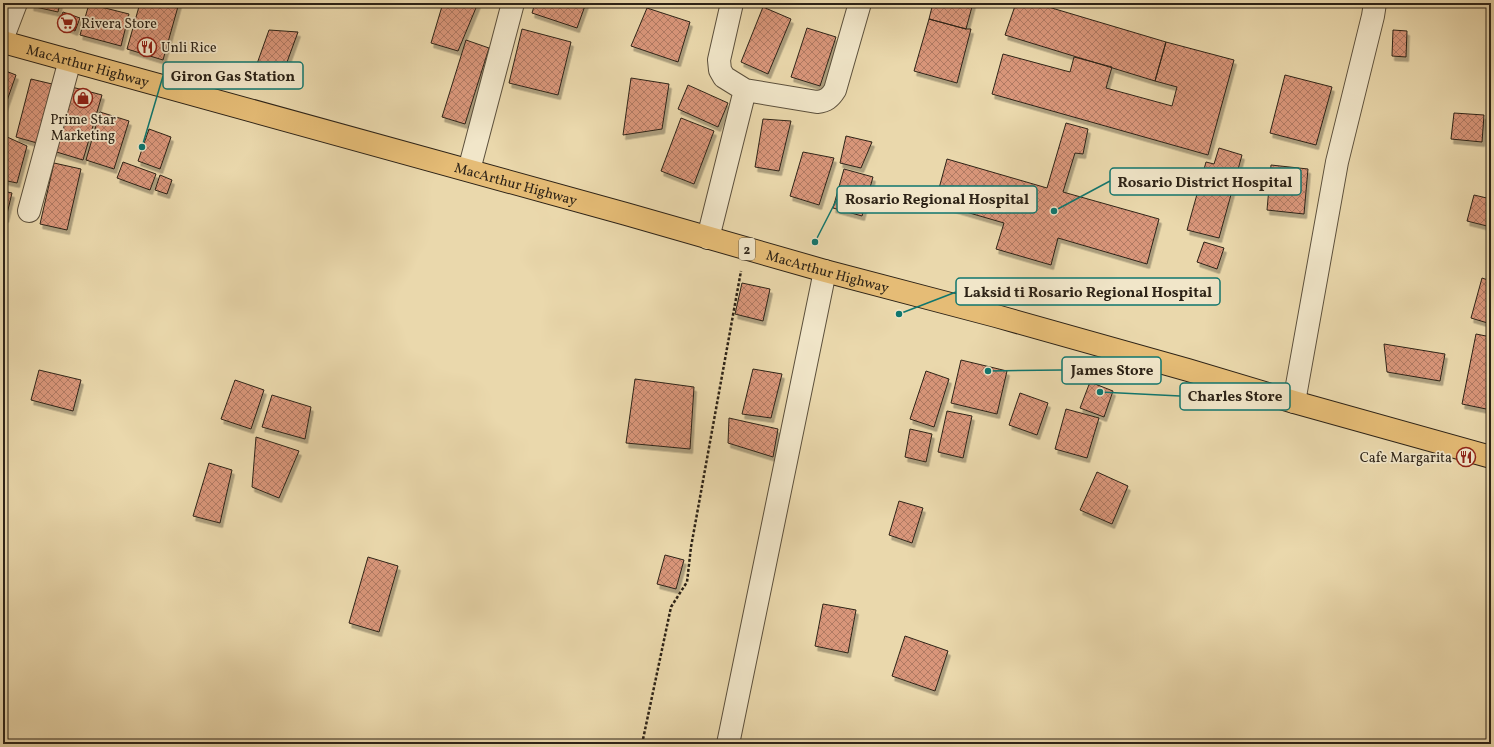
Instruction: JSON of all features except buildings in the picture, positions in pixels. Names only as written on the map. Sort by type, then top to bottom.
[{"type":"highway","name":"MacArthur Highway","points":[[3,42],[469,170],[825,271],[1004,318],[1491,457]]},
{"type":"street","points":[[3,38],[16,3]]},
{"type":"street","points":[[469,170],[513,3]]},
{"type":"street","points":[[732,3],[719,60],[719,66],[724,77],[745,90],[817,102],[825,101],[830,97],[837,82],[860,3]]},
{"type":"street","points":[[1294,402],[1337,162],[1375,3]]},
{"type":"street","points":[[29,211],[70,60]]},
{"type":"street","points":[[708,238],[745,90]]},
{"type":"street","points":[[728,744],[825,271]]},
{"type":"path","points":[[642,744],[671,607],[687,582],[691,547],[733,306],[745,248]]},
{"type":"place","name":"Rivera Store","points":[[67,23]]},
{"type":"place","name":"Unli Rice","points":[[147,47]]},
{"type":"place","name":"Prime Star Marketing","points":[[83,98]]},
{"type":"place","name":"Giron Gas Station","points":[[142,147]]},
{"type":"place","name":"Rosario District Hospital","points":[[1054,211]]},
{"type":"place","name":"Rosario Regional Hospital","points":[[815,242]]},
{"type":"place","name":"Laksid ti Rosario Regional Hospital","points":[[899,314]]},
{"type":"place","name":"James Store","points":[[988,371]]},
{"type":"place","name":"Charles Store","points":[[1100,392]]},
{"type":"place","name":"Cafe Margarita","points":[[1466,457]]}]
